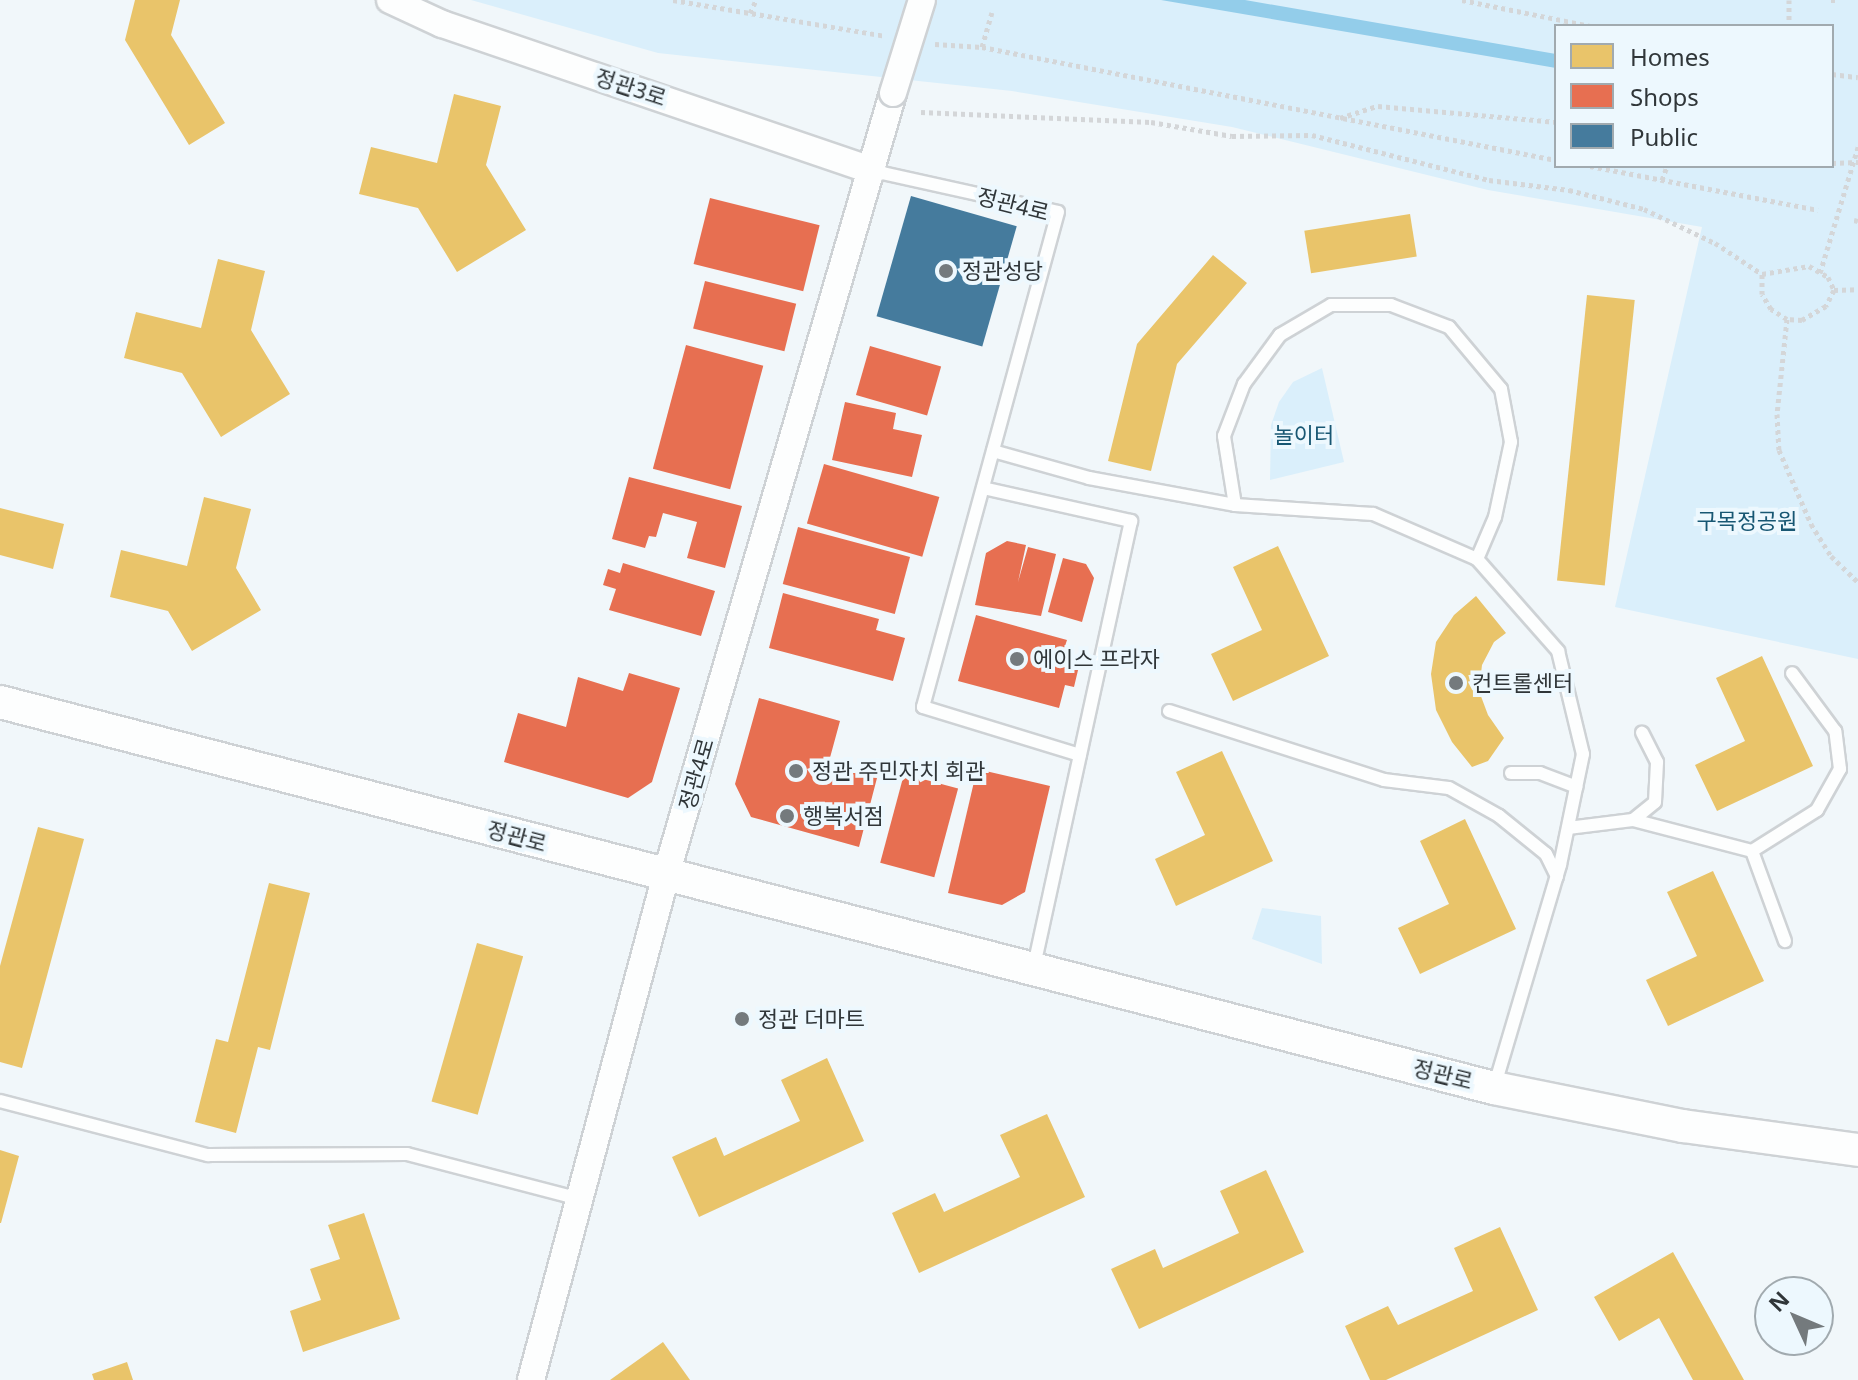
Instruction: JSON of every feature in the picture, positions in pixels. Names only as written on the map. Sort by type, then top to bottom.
[{"type":"street","name":"정관3로","points":[[390,0],[457,29],[873,171]]},
{"type":"street","name":"정관4로","points":[[531,1380],[666,875],[922,0]]},
{"type":"street","name":"정관로","points":[[0,702],[1494,1088],[1683,1126],[1858,1150]]},
{"type":"lane","name":"정관4로","points":[[873,171],[1058,212],[923,707],[1080,755]]},
{"type":"lane","points":[[1235,505],[1224,436],[1244,384],[1280,335],[1331,305],[1391,305],[1449,327],[1501,389],[1511,442],[1495,517],[1477,559]]},
{"type":"lane","points":[[993,451],[1089,478],[1235,505],[1373,514],[1477,559],[1558,651],[1583,754],[1557,877],[1494,1088]]},
{"type":"lane","points":[[983,488],[1131,521],[1034,969]]},
{"type":"lane","points":[[1568,828],[1633,820],[1752,851],[1817,810],[1840,769],[1835,731],[1792,673]]},
{"type":"lane","points":[[1169,711],[1384,780],[1449,788],[1499,816],[1546,854],[1557,877]]},
{"type":"lane","points":[[1633,820],[1655,802],[1657,762],[1642,733]]},
{"type":"lane","points":[[1511,773],[1540,773],[1576,787]]},
{"type":"lane","points":[[1752,851],[1785,941]]},
{"type":"lane","points":[[0,1101],[208,1155],[407,1154],[580,1199]]},
{"type":"path","points":[[673,0],[900,39]]},
{"type":"path","points":[[750,13],[756,0]]},
{"type":"path","points":[[1462,0],[1581,24]]},
{"type":"path","points":[[1789,0],[1789,24]]},
{"type":"path","points":[[1831,0],[1839,0]]},
{"type":"path","points":[[982,47],[992,12]]},
{"type":"path","points":[[930,44],[982,47],[1554,160]]},
{"type":"path","points":[[1834,74],[1858,77]]},
{"type":"path","points":[[1339,118],[1378,106],[1554,122]]},
{"type":"path","points":[[921,112],[1151,122],[1232,136],[1312,135],[1489,180],[1569,190],[1644,209],[1715,243],[1762,274],[1793,266],[1809,266],[1828,277],[1834,290]]},
{"type":"path","points":[[1820,273],[1858,147]]},
{"type":"path","points":[[1834,163],[1858,162]]},
{"type":"path","points":[[1600,168],[1818,210]]},
{"type":"path","points":[[1662,180],[1666,168]]},
{"type":"path","points":[[1762,274],[1762,294],[1771,309],[1787,319],[1802,320],[1826,306],[1834,290]]},
{"type":"path","points":[[1834,290],[1858,289]]},
{"type":"path","points":[[1787,319],[1777,414],[1779,450],[1811,524],[1831,556],[1858,582]]},
{"type":"green space","name":"구목정공원","points":[[471,0],[1858,0],[1858,659],[1615,607],[1702,227],[1488,190],[1232,127],[1012,91],[658,53]]},
{"type":"green space","name":"놀이터","points":[[1322,368],[1344,462],[1270,480],[1271,425],[1279,402],[1293,382]]},
{"type":"green space","points":[[1262,908],[1321,916],[1322,964],[1252,939]]},
{"type":"water","points":[[1161,0],[1245,0],[1554,54],[1554,68]]},
{"type":"building: Homes","points":[[135,0],[180,0],[171,35],[225,123],[189,145],[125,40]]},
{"type":"building: Homes","points":[[454,94],[501,106],[486,165],[526,230],[457,272],[418,208],[359,194],[371,147],[437,163]]},
{"type":"building: Homes","points":[[1410,214],[1417,256],[1311,273],[1304,231]]},
{"type":"building: Homes","points":[[1213,255],[1247,283],[1177,364],[1151,471],[1108,461],[1137,344]]},
{"type":"building: Homes","points":[[218,259],[265,271],[251,330],[290,394],[221,437],[182,373],[124,358],[136,312],[201,328]]},
{"type":"building: Homes","points":[[1587,295],[1635,300],[1605,585],[1557,580]]},
{"type":"building: Homes","points":[[204,497],[251,509],[236,568],[261,610],[192,651],[168,611],[110,597],[121,550],[187,566]]},
{"type":"building: Homes","points":[[0,508],[64,524],[53,569],[0,555]]},
{"type":"building: Homes","points":[[1278,546],[1329,656],[1233,701],[1211,654],[1262,630],[1233,567]]},
{"type":"building: Homes","name":"컨트롤센터","points":[[1476,596],[1506,633],[1494,642],[1482,665],[1479,691],[1488,715],[1504,738],[1488,761],[1472,767],[1452,742],[1436,710],[1431,674],[1436,642],[1454,615]]},
{"type":"building: Homes","points":[[1762,656],[1813,766],[1717,811],[1695,765],[1745,741],[1716,678]]},
{"type":"building: Homes","points":[[1222,751],[1273,861],[1176,906],[1155,859],[1205,835],[1176,772]]},
{"type":"building: Homes","points":[[1465,819],[1516,929],[1420,974],[1398,928],[1449,904],[1420,841]]},
{"type":"building: Homes","points":[[38,827],[84,839],[22,1068],[0,1062],[0,966]]},
{"type":"building: Homes","points":[[1713,871],[1764,981],[1668,1026],[1646,980],[1697,956],[1667,892]]},
{"type":"building: Homes","points":[[269,883],[310,893],[270,1050],[258,1047],[236,1133],[195,1122],[216,1039],[228,1042]]},
{"type":"building: Homes","points":[[477,943],[523,956],[478,1115],[432,1102]]},
{"type":"building: Homes","points":[[827,1058],[864,1141],[699,1217],[672,1157],[716,1137],[724,1156],[800,1121],[781,1080]]},
{"type":"building: Homes","points":[[1047,1114],[1085,1197],[919,1273],[892,1213],[935,1193],[944,1212],[1020,1177],[1000,1135]]},
{"type":"building: Homes","points":[[0,1150],[19,1156],[1,1223],[0,1223]]},
{"type":"building: Homes","points":[[1266,1170],[1304,1252],[1139,1329],[1111,1269],[1155,1249],[1163,1268],[1239,1233],[1220,1191]]},
{"type":"building: Homes","points":[[364,1213],[400,1319],[303,1352],[290,1311],[321,1300],[310,1269],[340,1259],[328,1225]]},
{"type":"building: Homes","points":[[1500,1227],[1538,1310],[1386,1380],[1370,1380],[1345,1326],[1388,1306],[1398,1325],[1473,1291],[1454,1248]]},
{"type":"building: Homes","points":[[1673,1252],[1744,1380],[1693,1380],[1659,1318],[1619,1341],[1594,1297]]},
{"type":"building: Homes","points":[[663,1342],[690,1380],[610,1380]]},
{"type":"building: Homes","points":[[127,1362],[133,1380],[94,1380],[92,1374]]},
{"type":"building: Shops","points":[[710,198],[820,225],[803,291],[694,264]]},
{"type":"building: Shops","points":[[705,281],[796,304],[784,351],[693,329]]},
{"type":"building: Shops","points":[[686,345],[763,366],[730,489],[653,469]]},
{"type":"building: Shops","points":[[870,346],[941,366],[927,415],[856,395]]},
{"type":"building: Shops","points":[[845,402],[896,413],[893,429],[922,435],[912,477],[832,460]]},
{"type":"building: Shops","points":[[824,464],[939,497],[922,557],[807,524]]},
{"type":"building: Shops","points":[[629,477],[742,506],[725,568],[687,558],[697,522],[663,513],[656,537],[649,536],[645,548],[612,539]]},
{"type":"building: Shops","points":[[798,527],[910,557],[895,614],[783,584]]},
{"type":"building: Shops","points":[[1007,541],[1026,545],[1018,582],[1028,547],[1056,554],[1041,616],[975,605],[986,553]]},
{"type":"building: Shops","points":[[1063,558],[1086,564],[1094,578],[1082,622],[1048,612]]},
{"type":"building: Shops","points":[[623,563],[715,591],[701,636],[609,610],[616,589],[603,585],[608,569],[620,573]]},
{"type":"building: Shops","points":[[783,593],[879,619],[876,630],[905,638],[893,681],[769,648]]},
{"type":"building: Shops","name":"에이스 프라자","points":[[976,615],[1067,640],[1063,652],[1072,654],[1069,663],[1079,666],[1074,687],[1065,685],[1059,708],[958,681]]},
{"type":"building: Shops","points":[[629,673],[680,688],[652,782],[628,798],[504,762],[518,713],[566,727],[578,677],[623,691]]},
{"type":"building: Shops","name":"정관 주민자치 회관","points":[[759,698],[840,721],[828,765],[877,778],[859,847],[751,817],[735,784]]},
{"type":"building: Shops","points":[[977,769],[1050,786],[1025,892],[1002,905],[948,893]]},
{"type":"building: Shops","points":[[904,774],[958,788],[934,877],[880,863]]},
{"type":"building: Public","name":"정관성당","points":[[911,196],[1017,226],[982,346],[877,316]]},
{"type":"place","name":"정관성당","points":[[946,271]]},
{"type":"place","name":"에이스 프라자","points":[[1017,659]]},
{"type":"place","name":"컨트롤센터","points":[[1456,683]]},
{"type":"place","name":"정관 주민자치 회관","points":[[796,771]]},
{"type":"place","name":"행복서점","points":[[787,816]]},
{"type":"place","name":"정관 더마트","points":[[742,1019]]}]
